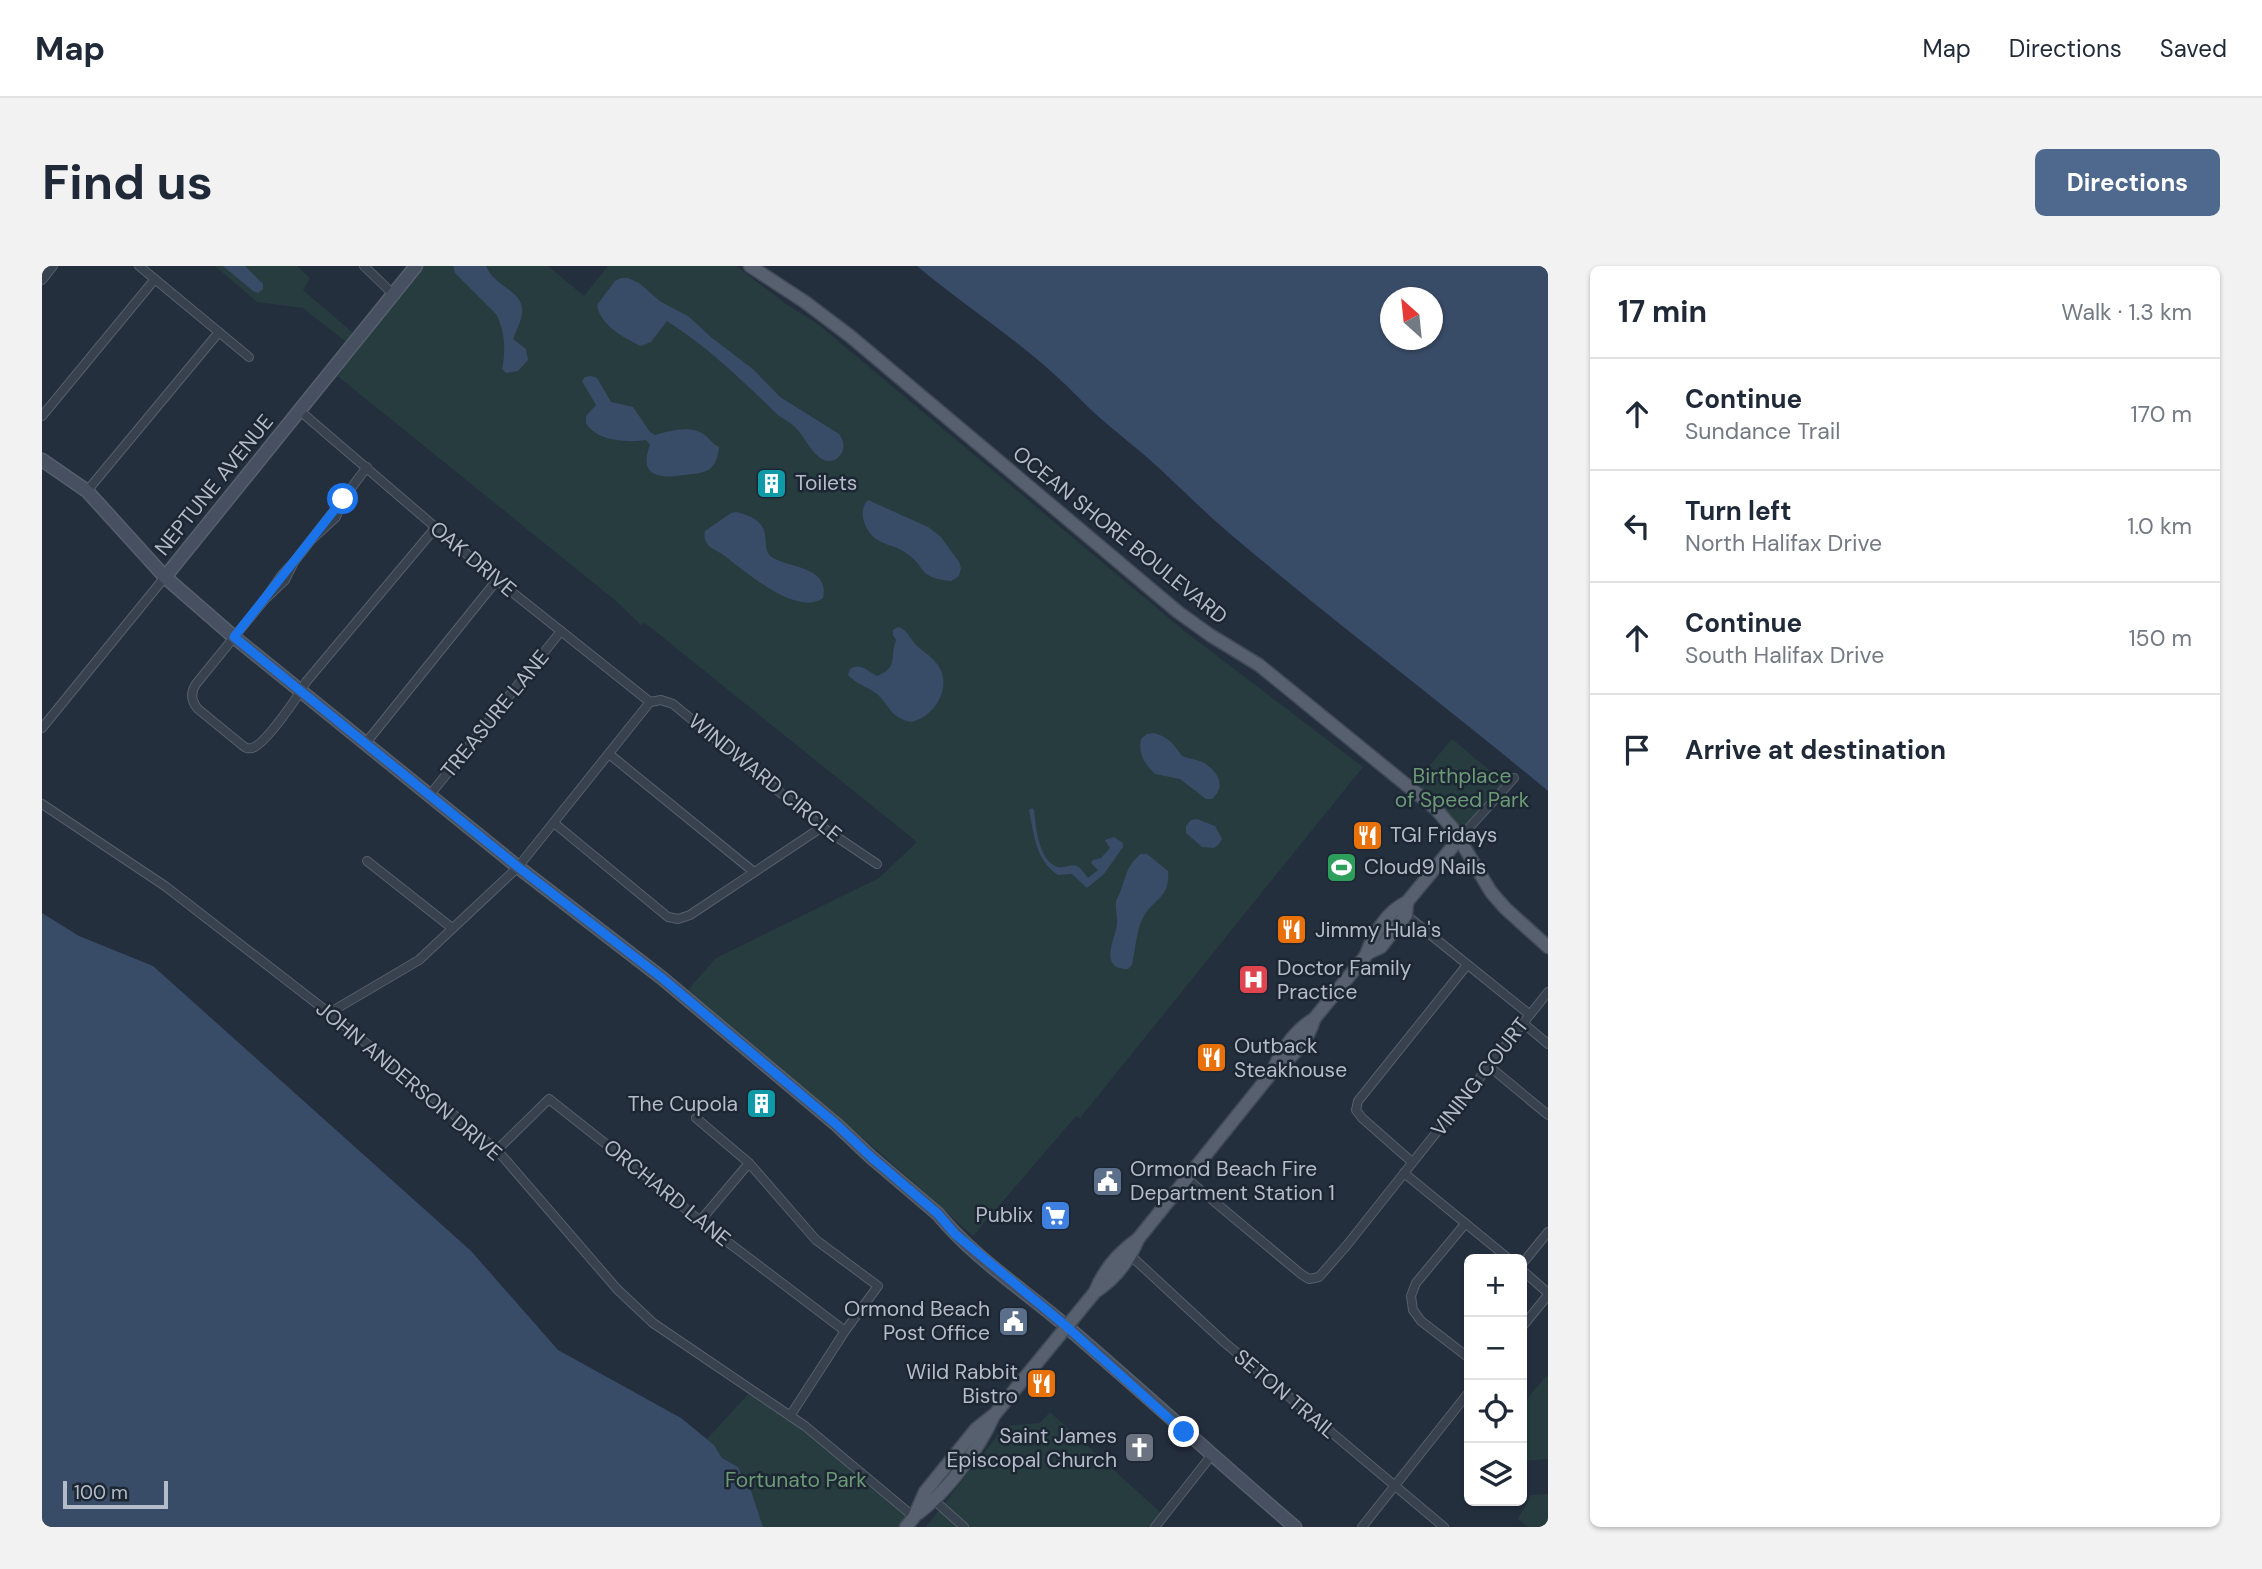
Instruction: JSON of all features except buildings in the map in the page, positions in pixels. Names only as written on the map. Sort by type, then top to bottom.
[{"type":"main road","name":"OCEAN SHORE BOULEVARD","points":[[750,266],[850,336],[1178,612],[1259,666],[1408,785],[1436,809],[1504,908],[1548,947]]},
{"type":"main road","points":[[910,1522],[925,1492],[976,1429],[995,1414],[1095,1292],[1110,1282],[1131,1256],[1138,1239],[1186,1178],[1273,1071],[1288,1060],[1310,1033],[1314,1019],[1366,956],[1372,939],[1388,918],[1397,907],[1407,909],[1459,839]]},
{"type":"main road","points":[[1095,1292],[1101,1276],[1121,1251],[1138,1239]]},
{"type":"main road","points":[[910,1522],[935,1501],[985,1436],[995,1414]]},
{"type":"main road","points":[[935,1501],[936,1486],[951,1462]]},
{"type":"street","points":[[42,280],[53,266]]},
{"type":"street","points":[[139,266],[249,358]]},
{"type":"street","points":[[364,266],[393,294]]},
{"type":"street","name":"NEPTUNE AVENUE","points":[[42,728],[416,266]]},
{"type":"street","points":[[42,416],[155,279]]},
{"type":"street","points":[[87,491],[219,332]]},
{"type":"street","name":"OAK DRIVE","points":[[300,411],[497,580],[650,702]]},
{"type":"street","points":[[42,460],[87,491],[165,577],[234,637],[740,1043],[938,1214],[955,1234],[1066,1326],[1295,1527]]},
{"type":"street","points":[[367,467],[343,499],[336,517],[311,540],[196,684],[192,697],[198,709],[242,746],[252,748],[260,744],[306,682],[436,527]]},
{"type":"street","points":[[365,744],[497,580]]},
{"type":"street","name":"TREASURE LANE","points":[[429,796],[561,631]]},
{"type":"street","name":"WINDWARD CIRCLE","points":[[650,702],[661,700],[673,704],[822,827],[877,864]]},
{"type":"street","points":[[329,1013],[419,960],[518,867],[650,702]]},
{"type":"street","points":[[608,754],[754,872]]},
{"type":"street","points":[[1459,839],[1514,778]]},
{"type":"street","name":"JOHN ANDERSON DRIVE","points":[[42,804],[165,886],[329,1013],[497,1150],[617,1289],[653,1323],[790,1416],[910,1522]]},
{"type":"street","points":[[554,823],[668,917],[678,919],[690,915],[822,827]]},
{"type":"street","points":[[367,861],[452,928]]},
{"type":"street","points":[[1407,909],[1467,965],[1530,1014]]},
{"type":"street","points":[[1412,1162],[1362,1118],[1356,1110],[1358,1101],[1467,965]]},
{"type":"street","name":"VINING COURT","points":[[1404,1173],[1548,992]]},
{"type":"street","points":[[1523,1023],[1548,1044]]},
{"type":"street","points":[[1490,1067],[1548,1115]]},
{"type":"street","name":"ORCHARD LANE","points":[[497,1150],[549,1099],[700,1221],[845,1331]]},
{"type":"street","points":[[696,1118],[749,1163],[816,1240],[878,1286],[845,1331],[790,1416]]},
{"type":"street","points":[[700,1221],[749,1163]]},
{"type":"street","points":[[1186,1178],[1309,1279],[1319,1277],[1325,1272],[1404,1173],[1503,1254]]},
{"type":"street","points":[[1464,1355],[1422,1321],[1413,1310],[1411,1296],[1416,1283],[1465,1224]]},
{"type":"street","points":[[1527,1258],[1548,1231]]},
{"type":"street","name":"SETON TRAIL","points":[[1131,1256],[1224,1342],[1444,1527]]},
{"type":"street","points":[[1527,1275],[1548,1294],[1527,1321]]},
{"type":"street","points":[[1362,1527],[1464,1398]]},
{"type":"street","points":[[1155,1527],[1211,1456]]},
{"type":"street","points":[[935,1501],[964,1527]]},
{"type":"green space","points":[[215,266],[297,266],[310,278],[303,290],[353,333],[407,266],[548,266],[584,296],[608,266],[736,266],[819,325],[1183,630],[1363,767],[1080,1118],[1076,1116],[973,1236],[885,1157],[687,991],[716,958],[879,878],[917,842],[645,623],[641,625],[616,601],[335,374],[355,349],[303,308],[257,302]]},
{"type":"green space","name":"Birthplace of Speed Park","points":[[1452,739],[1508,786],[1459,839],[1411,788]]},
{"type":"green space","points":[[1546,1376],[1548,1377],[1548,1459],[1527,1461],[1527,1399]]},
{"type":"green space","name":"Fortunato Park","points":[[752,1390],[914,1517],[906,1527],[763,1527],[744,1475],[738,1467],[722,1458],[716,1448],[706,1440]]},
{"type":"green space","points":[[1050,1412],[1161,1513],[1150,1527],[926,1527],[1005,1426],[1040,1423]]},
{"type":"green space","points":[[1548,1494],[1548,1527],[1528,1527],[1518,1519],[1531,1495]]},
{"type":"water","points":[[223,266],[245,266],[263,284],[263,289],[258,293],[253,291]]},
{"type":"water","points":[[453,266],[486,266],[495,279],[519,299],[522,313],[513,339],[526,349],[528,360],[518,371],[506,373],[502,369],[504,341],[499,320],[455,273]]},
{"type":"water","points":[[917,266],[1548,266],[1548,791],[1224,528],[1094,413],[1060,379]]},
{"type":"water","points":[[621,278],[639,283],[661,302],[688,316],[754,370],[780,397],[839,434],[843,446],[840,456],[830,461],[819,457],[793,425],[778,415],[711,353],[667,321],[651,342],[641,346],[614,330],[603,319],[597,305],[615,281]]},
{"type":"water","points":[[591,376],[597,378],[611,402],[633,407],[655,435],[687,429],[706,436],[719,447],[713,466],[698,473],[659,475],[649,469],[647,455],[650,445],[646,440],[613,439],[597,434],[586,423],[586,416],[596,405],[582,381]]},
{"type":"water","points":[[868,500],[928,527],[941,537],[959,562],[959,576],[951,581],[927,575],[906,553],[876,539],[864,523],[864,505]]},
{"type":"water","points":[[736,512],[750,516],[763,528],[766,548],[773,558],[815,574],[824,588],[823,598],[812,602],[799,602],[785,597],[709,546],[705,531]]},
{"type":"water","points":[[898,627],[936,662],[944,682],[934,707],[928,714],[912,722],[899,718],[877,694],[848,675],[850,669],[857,666],[877,676],[884,673],[891,666],[896,640],[893,630]]},
{"type":"water","points":[[1154,733],[1170,742],[1182,756],[1201,762],[1214,771],[1220,785],[1212,799],[1206,799],[1180,779],[1155,774],[1151,770],[1143,758],[1140,744],[1147,734]]},
{"type":"water","points":[[1032,808],[1041,849],[1055,866],[1077,866],[1088,878],[1098,870],[1091,863],[1093,860],[1101,858],[1110,848],[1105,840],[1114,837],[1123,843],[1123,847],[1104,874],[1087,888],[1072,874],[1058,875],[1040,855],[1029,810]]},
{"type":"water","points":[[1197,819],[1215,826],[1222,839],[1214,848],[1202,847],[1186,833],[1186,826],[1191,820]]},
{"type":"water","points":[[1141,854],[1147,854],[1168,871],[1168,881],[1163,894],[1149,908],[1141,922],[1132,965],[1128,969],[1119,968],[1113,964],[1110,952],[1117,925],[1116,902],[1128,869]]},
{"type":"water","points":[[42,913],[79,936],[153,966],[471,1251],[558,1350],[681,1418],[714,1445],[722,1458],[738,1467],[751,1491],[763,1527],[42,1527]]},
{"type":"place","name":"Toilets","points":[[772,483]]},
{"type":"place","name":"TGI Fridays","points":[[1367,835]]},
{"type":"place","name":"Cloud9 Nails","points":[[1341,867]]},
{"type":"place","name":"Jimmy Hula's","points":[[1292,930]]},
{"type":"place","name":"Doctor Family Practice","points":[[1254,980]]},
{"type":"place","name":"Outback Steakhouse","points":[[1211,1058]]},
{"type":"place","name":"The Cupola","points":[[761,1104]]},
{"type":"place","name":"Ormond Beach Fire Department Station 1","points":[[1107,1181]]},
{"type":"place","name":"Publix","points":[[1056,1215]]},
{"type":"place","name":"Ormond Beach Post Office","points":[[1013,1321]]},
{"type":"place","name":"Wild Rabbit Bistro","points":[[1041,1384]]},
{"type":"place","name":"Saint James Episcopal Church","points":[[1140,1448]]},
{"type":"route","points":[[343,499],[234,637],[740,1043],[837,1125],[938,1214],[955,1234],[1066,1326],[1184,1432]]}]
